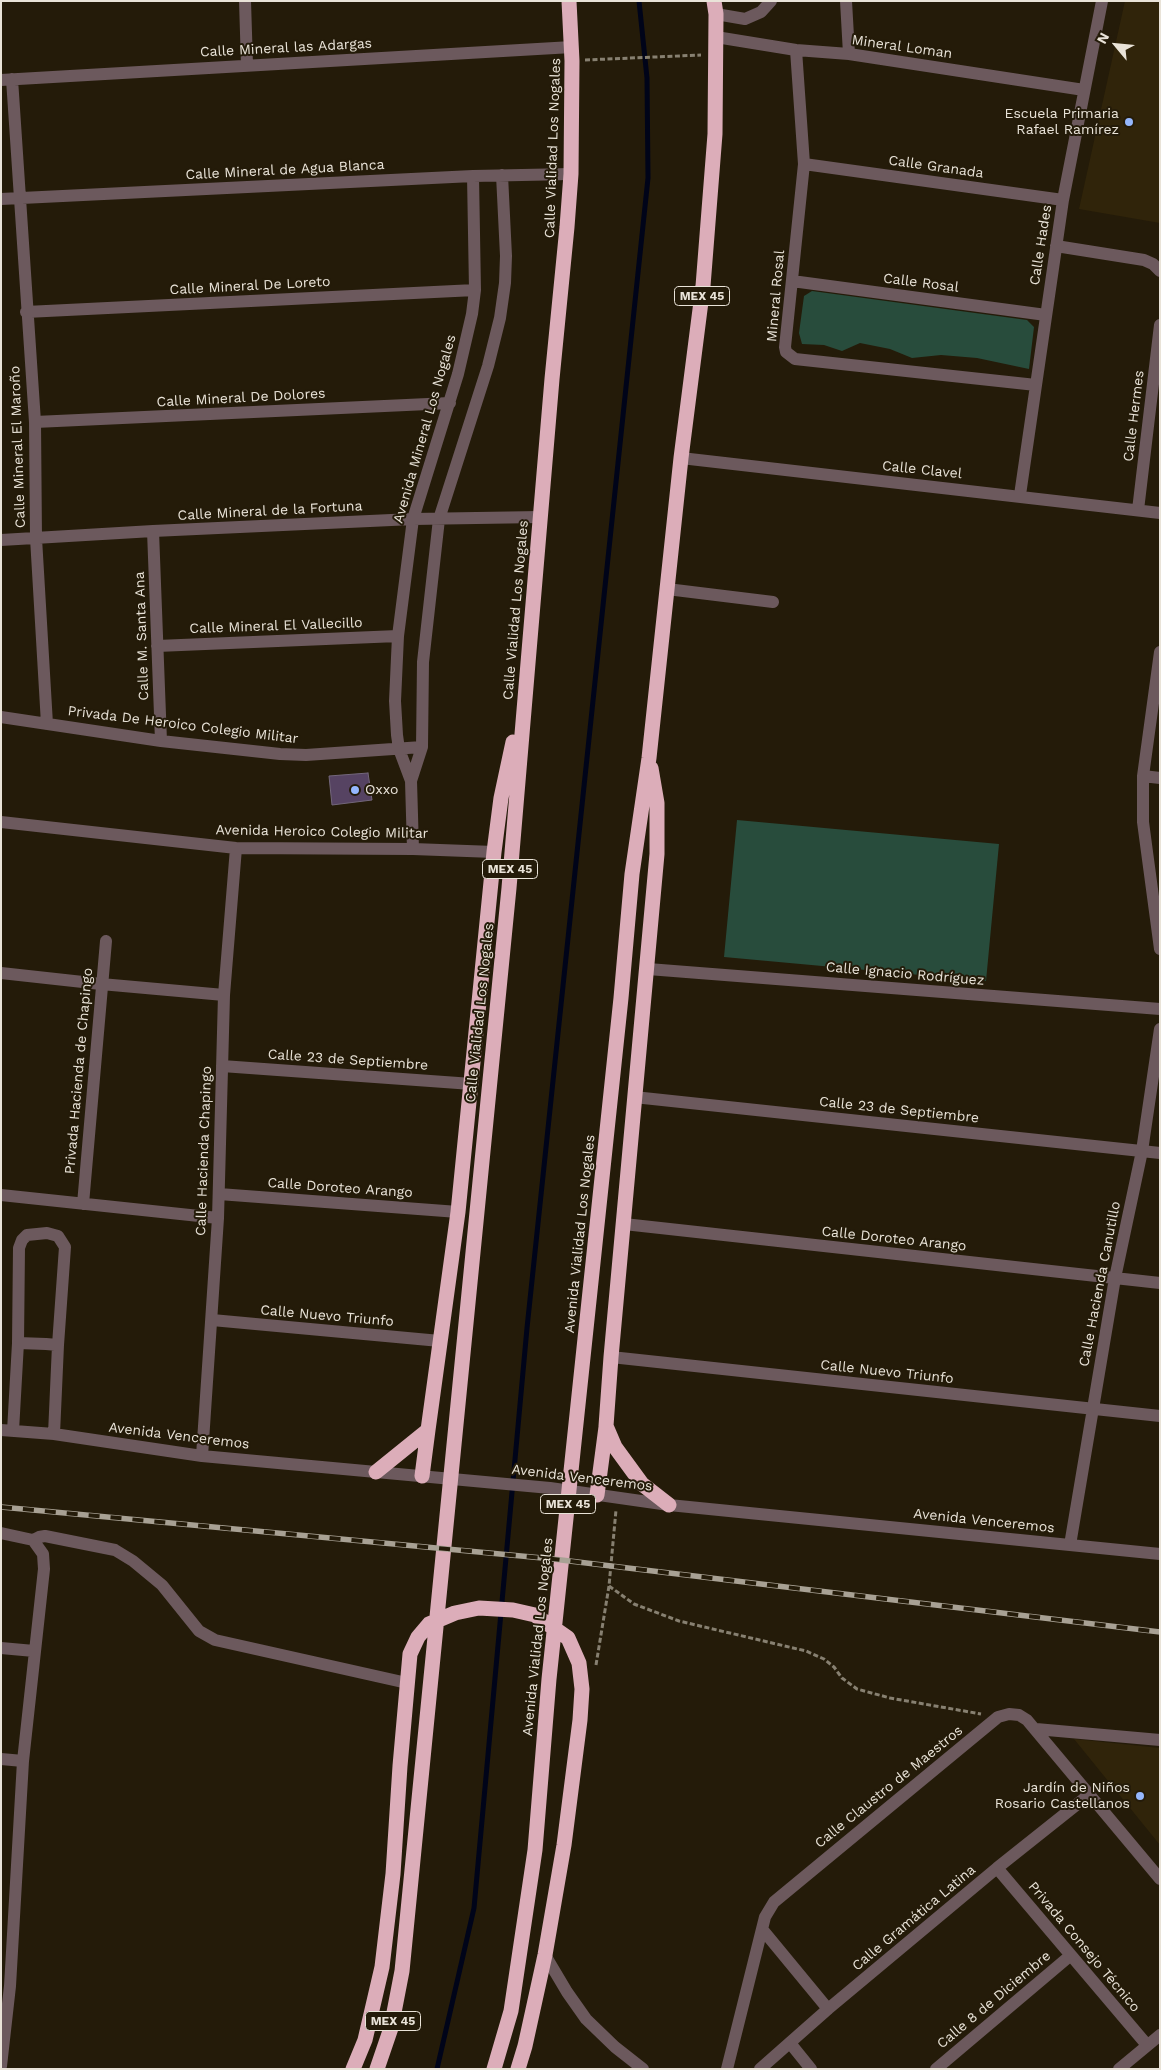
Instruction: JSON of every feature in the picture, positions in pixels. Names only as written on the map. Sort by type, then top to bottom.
[{"type":"highway","name":"Calle Vialidad Los Nogales","points":[[377,2069],[391,2028],[402,1971],[509,888],[571,174],[572,46],[569,1]]},
{"type":"highway","name":"MEX 45","points":[[649,758],[681,458],[703,286],[713,180],[715,8]]},
{"type":"highway","points":[[422,1476],[458,1212],[501,798],[525,692]]},
{"type":"highway","points":[[598,1495],[606,1426],[634,1097],[648,969],[658,830],[658,803],[649,758]]},
{"type":"highway","name":"Avenida Vialidad Los Nogales","points":[[494,2069],[511,2011],[535,1850],[549,1679],[621,998],[632,874],[649,758]]},
{"type":"highway","points":[[606,1426],[615,1447],[642,1484],[669,1505]]},
{"type":"highway","points":[[376,1472],[428,1430]]},
{"type":"highway","points":[[353,2069],[365,2040],[382,1967],[393,1874],[410,1654],[418,1637],[429,1624],[455,1613],[479,1608],[513,1610],[536,1614],[568,1638],[580,1663],[582,1689],[580,1720],[564,1845],[545,1955],[526,2046],[518,2069]]},
{"type":"street","points":[[244,1],[246,65]]},
{"type":"street","points":[[715,8],[744,19],[761,12],[771,1]]},
{"type":"street","points":[[846,1],[849,54]]},
{"type":"street","name":"Calle Hades","points":[[1020,496],[1063,200],[1102,1]]},
{"type":"street","name":"Mineral Loman","points":[[716,37],[796,50],[849,54],[1084,90]]},
{"type":"street","name":"Calle Mineral las Adargas","points":[[6,80],[572,46]]},
{"type":"street","name":"Mineral Rosal","points":[[796,50],[804,164],[785,347],[790,356],[795,359],[1036,384]]},
{"type":"street","name":"Calle Mineral El Maroño","points":[[6,80],[20,198],[26,312],[35,422],[36,538],[47,724]]},
{"type":"street","name":"Calle Granada","points":[[804,164],[1063,200]]},
{"type":"street","name":"Calle Mineral de Agua Blanca","points":[[1,199],[473,176],[571,174]]},
{"type":"street","points":[[413,849],[411,781],[422,747],[423,662],[440,519],[488,366],[500,318],[505,284],[506,256],[502,175]]},
{"type":"street","name":"Avenida Mineral Los Nogales","points":[[411,781],[399,749],[395,701],[398,636],[413,519],[450,403],[466,341],[475,290],[473,176]]},
{"type":"street","points":[[1056,246],[1144,260],[1153,264],[1160,271]]},
{"type":"street","name":"Calle Rosal","points":[[792,281],[1046,315]]},
{"type":"street","name":"Calle Mineral De Loreto","points":[[26,312],[475,290]]},
{"type":"street","name":"Calle Hermes","points":[[1138,510],[1160,325]]},
{"type":"street","name":"Calle Mineral De Dolores","points":[[35,422],[450,403]]},
{"type":"street","name":"Calle Clavel","points":[[681,458],[1160,512]]},
{"type":"street","name":"Calle Mineral de la Fortuna","points":[[1,540],[413,519],[540,517]]},
{"type":"street","name":"Calle M. Santa Ana","points":[[153,531],[161,741]]},
{"type":"street","points":[[668,589],[773,602]]},
{"type":"street","name":"Calle Mineral El Vallecillo","points":[[156,646],[398,636]]},
{"type":"street","points":[[1160,652],[1143,776],[1143,822],[1160,948]]},
{"type":"street","name":"Privada De Heroico Colegio Militar","points":[[1,717],[161,741],[280,754],[306,755],[422,747]]},
{"type":"street","points":[[1143,776],[1160,778]]},
{"type":"street","name":"Avenida Heroico Colegio Militar","points":[[1,822],[236,848],[413,849],[494,852]]},
{"type":"street","name":"Calle Hacienda Chapingo","points":[[202,1456],[218,1218],[224,995],[236,848]]},
{"type":"street","name":"Privada Hacienda de Chapingo","points":[[83,1204],[106,941]]},
{"type":"street","name":"Calle Ignacio Rodríguez","points":[[648,969],[1160,1009]]},
{"type":"street","points":[[1,973],[224,995]]},
{"type":"street","name":"Calle Hacienda Canutillo","points":[[1070,1545],[1115,1278],[1142,1151],[1160,1029]]},
{"type":"street","name":"Calle 23 de Septiembre","points":[[222,1066],[472,1084]]},
{"type":"street","name":"Calle 23 de Septiembre","points":[[634,1097],[1160,1153]]},
{"type":"street","name":"Calle Doroteo Arango","points":[[219,1194],[458,1212]]},
{"type":"street","points":[[1,1195],[218,1218]]},
{"type":"street","name":"Calle Doroteo Arango","points":[[624,1224],[1160,1283]]},
{"type":"street","points":[[7,1430],[18,1343],[19,1248],[22,1240],[27,1235],[47,1233],[58,1236],[63,1240],[64,1247],[54,1434]]},
{"type":"street","name":"Calle Nuevo Triunfo","points":[[212,1320],[440,1341]]},
{"type":"street","points":[[18,1343],[58,1345]]},
{"type":"street","name":"Calle Nuevo Triunfo","points":[[611,1357],[1160,1416]]},
{"type":"street","name":"Avenida Venceremos","points":[[7,1430],[54,1434],[202,1456],[550,1488],[669,1505],[1160,1554]]},
{"type":"street","points":[[1,1533],[33,1540],[45,1536],[114,1550],[133,1561],[162,1585],[200,1631],[215,1640],[407,1683]]},
{"type":"street","points":[[1,2066],[23,1761],[44,1569],[43,1554],[33,1540]]},
{"type":"street","points":[[1,1648],[34,1651]]},
{"type":"street","points":[[998,1717],[1009,1714],[1019,1715],[1036,1729],[1160,1879]]},
{"type":"street","name":"Calle Claustro de Maestros","points":[[727,2069],[768,1911],[782,1894],[998,1717]]},
{"type":"street","points":[[1036,1729],[1160,1740]]},
{"type":"street","points":[[1,1759],[23,1761]]},
{"type":"street","name":"Calle Gramática Latina","points":[[760,2069],[828,2009],[997,1868],[1090,1794]]},
{"type":"street","name":"Privada Consejo Técnico","points":[[997,1868],[1147,2045]]},
{"type":"street","points":[[762,1929],[828,2009]]},
{"type":"street","points":[[545,1955],[586,2019],[615,2047],[643,2069]]},
{"type":"street","name":"Calle 8 de Diciembre","points":[[936,2069],[1071,1955]]},
{"type":"street","points":[[1119,2069],[1160,2034]]},
{"type":"street","points":[[790,2043],[811,2069]]},
{"type":"path","points":[[592,59],[704,55]]},
{"type":"path","points":[[582,1689],[595,1670],[609,1586],[618,1497]]},
{"type":"path","points":[[609,1586],[634,1604],[679,1621],[806,1651],[824,1658],[842,1678],[858,1690],[890,1698],[998,1717]]},
{"type":"shaded area","name":"Escuela Primaria Rafael Ramírez","points":[[1125,1],[1160,1],[1160,223],[1079,209]]},
{"type":"shaded area","name":"Jardín de Niños Rosario Castellanos","points":[[1074,1739],[1160,1748],[1160,1845]]},
{"type":"green space","points":[[812,291],[1027,320],[1034,327],[1029,369],[977,358],[941,355],[912,358],[890,349],[860,343],[842,351],[824,345],[802,344],[799,333],[804,296]]},
{"type":"green space","points":[[737,820],[999,844],[986,981],[724,957]]},
{"type":"building","points":[[368,773],[372,800],[332,805],[329,776]]},
{"type":"waterway","points":[[437,2069],[474,1908],[527,1328],[648,178],[647,78],[639,1]]},
{"type":"railway","points":[[1,1507],[553,1559],[1160,1632]]},
{"type":"place","name":"Escuela Primaria Rafael Ramírez","points":[[1129,122]]},
{"type":"place","name":"Oxxo","points":[[355,790]]},
{"type":"place","name":"Jardín de Niños Rosario Castellanos","points":[[1140,1796]]}]
